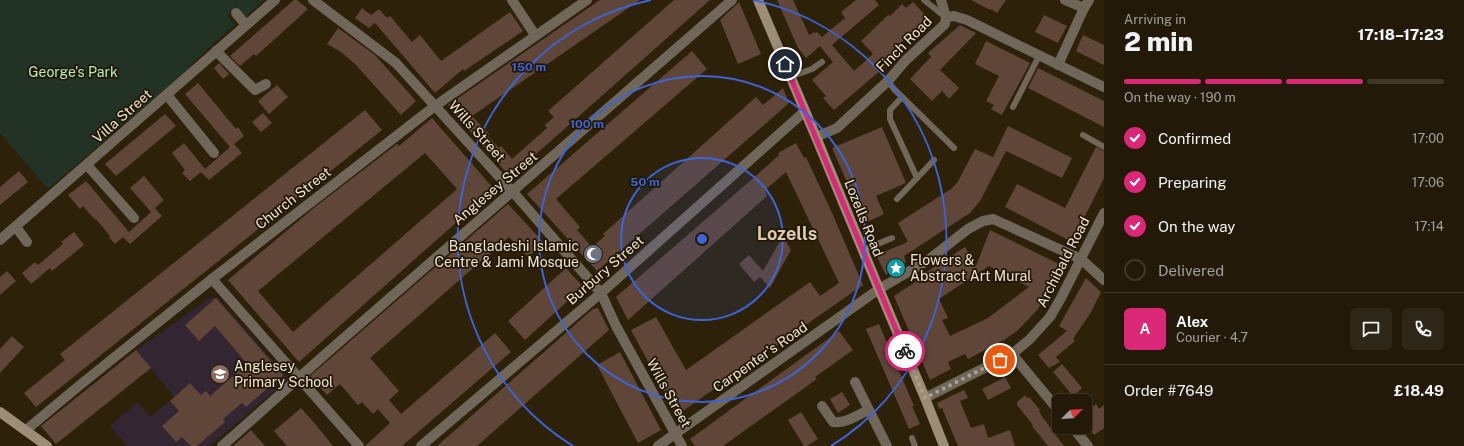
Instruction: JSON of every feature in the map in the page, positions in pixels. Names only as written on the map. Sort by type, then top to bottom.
[{"type":"main road","name":"Lozells Road","points":[[758,0],[944,446]]},
{"type":"main road","points":[[0,412],[47,446]]},
{"type":"street","name":"Villa Street","points":[[0,240],[275,0]]},
{"type":"street","name":"Wills Street","points":[[313,0],[396,64],[513,192],[601,293],[616,326],[682,446]]},
{"type":"street","points":[[512,0],[535,35]]},
{"type":"street","name":"Church Street","points":[[26,430],[212,279],[435,106],[586,0]]},
{"type":"street","name":"Anglesey Street","points":[[222,446],[490,210],[513,192],[732,0]]},
{"type":"street","points":[[941,0],[946,17]]},
{"type":"street","points":[[1058,65],[1086,4],[1065,0]]},
{"type":"street","points":[[236,13],[246,25]]},
{"type":"street","name":"Finch Road","points":[[816,137],[837,128],[888,81],[906,60],[945,24],[946,17],[954,16],[967,20],[1104,87]]},
{"type":"street","points":[[216,51],[255,90],[266,84]]},
{"type":"street","points":[[167,95],[214,153]]},
{"type":"street","name":"Burbury Street","points":[[421,446],[601,293],[805,111]]},
{"type":"street","points":[[87,165],[134,218]]},
{"type":"street","name":"Archibald Road","points":[[925,398],[1012,354],[1029,340],[1050,317],[1104,213]]},
{"type":"street","name":"Carpenter's Road","points":[[658,446],[879,290],[927,261],[968,229],[983,221],[993,219],[1081,259],[1104,280]]},
{"type":"street","points":[[16,227],[27,242]]},
{"type":"street","points":[[212,279],[359,446]]},
{"type":"street","points":[[1012,354],[1052,403]]},
{"type":"street","points":[[855,382],[887,446]]},
{"type":"street","points":[[822,406],[833,422],[837,423],[844,422],[868,410]]},
{"type":"street","points":[[1078,434],[1088,446]]},
{"type":"lane","points":[[924,0],[946,17]]},
{"type":"lane","points":[[1014,107],[1039,56]]},
{"type":"lane","points":[[790,77],[812,69],[822,62]]},
{"type":"lane","points":[[888,81],[902,97],[954,148]]},
{"type":"lane","points":[[902,97],[890,110],[890,118],[916,178]]},
{"type":"lane","points":[[1083,135],[1104,147]]},
{"type":"lane","points":[[897,199],[934,160]]},
{"type":"lane","points":[[863,250],[892,238]]},
{"type":"lane","points":[[912,438],[915,446]]},
{"type":"shaded area","name":"Anglesey Primary School","points":[[217,297],[289,379],[209,446],[127,446],[110,426],[138,402],[150,417],[174,397],[136,350],[208,299]]},
{"type":"green space","name":"George's Park","points":[[0,0],[264,0],[246,16],[236,7],[227,15],[234,25],[185,72],[48,189],[0,133]]},
{"type":"building","points":[[294,0],[297,0],[308,9],[256,56],[254,54],[240,66],[230,56]]},
{"type":"building","points":[[600,0],[640,0],[472,116],[489,134],[488,136],[499,148],[501,146],[512,159],[547,128],[545,125],[554,117],[548,111],[674,0],[710,0],[517,171],[505,171],[462,122],[461,123],[448,105]]},
{"type":"building","points":[[777,0],[793,0],[809,35],[817,32],[822,37],[845,18],[841,12],[856,0],[875,0],[879,5],[832,45],[854,71],[873,54],[861,41],[888,15],[890,16],[902,4],[906,8],[913,2],[928,18],[896,47],[901,53],[834,110],[823,98],[826,96],[812,80],[833,62],[820,46],[806,58],[798,48]]},
{"type":"building","points":[[971,0],[1006,0],[997,13]]},
{"type":"building","points":[[739,2],[761,54],[738,64],[720,20]]},
{"type":"building","points":[[362,8],[371,15],[379,9],[387,18],[390,16],[412,42],[420,35],[441,61],[510,12],[523,31],[464,71],[463,69],[435,93],[375,23],[369,28],[355,18]]},
{"type":"building","points":[[1044,15],[1067,26],[1058,43],[1035,32]]},
{"type":"building","points":[[960,25],[976,33],[940,70],[959,88],[949,99],[942,91],[932,101],[910,79],[931,57],[928,53]]},
{"type":"building","points":[[338,28],[375,55],[416,101],[401,115],[355,64],[341,52],[327,44]]},
{"type":"building","points":[[1083,35],[1104,45],[1104,65],[1076,51]]},
{"type":"building","points":[[986,41],[1030,63],[1002,115],[991,109],[994,105],[986,101],[999,76],[975,64]]},
{"type":"building","points":[[692,51],[707,69],[556,199],[580,227],[577,230],[592,247],[605,236],[603,234],[756,97],[763,105],[783,88],[789,103],[597,271],[527,194]]},
{"type":"building","points":[[219,63],[229,74],[223,79],[214,68]]},
{"type":"building","points":[[1038,68],[1104,101],[1104,127],[1028,88]]},
{"type":"building","points":[[198,83],[236,129],[238,127],[244,136],[234,144],[242,153],[209,180],[201,172],[190,181],[182,173],[185,170],[172,153],[184,143],[205,169],[230,147],[185,94]]},
{"type":"building","points":[[277,85],[288,97],[269,114],[258,101]]},
{"type":"building","points":[[365,110],[382,130],[36,407],[24,393],[65,360],[60,354]]},
{"type":"building","points":[[263,113],[272,123],[261,132],[252,122]]},
{"type":"building","points":[[165,114],[176,126],[116,176],[105,164]]},
{"type":"building","points":[[432,118],[494,189],[299,362],[228,280],[315,207],[397,144],[399,146]],"holes":[[[425,153],[457,189],[293,332],[258,291]]]},
{"type":"building","points":[[1008,126],[1072,158],[1062,178],[1006,151],[980,201],[970,213],[904,256],[906,262],[886,275],[876,255],[908,242],[898,223],[951,189],[957,183],[975,149],[993,157]]},
{"type":"building","points":[[882,127],[906,183],[876,196],[884,214],[865,223],[832,148]]},
{"type":"building","points":[[796,143],[804,158],[806,157],[863,285],[677,415],[631,330],[656,317],[686,370],[810,282],[820,296],[839,283],[786,172],[765,190],[767,196],[628,320],[616,297],[758,174],[779,155],[778,153]]},
{"type":"building","points":[[1096,147],[1104,151],[1104,178],[1072,242],[1005,207],[1017,184],[1065,208]]},
{"type":"building","points":[[19,171],[28,182],[0,205],[0,187]]},
{"type":"building","points":[[144,176],[164,200],[155,208],[162,216],[130,244],[123,237],[115,244],[96,219],[95,220],[83,206],[80,209],[68,195],[86,181],[129,232],[151,212],[130,188]]},
{"type":"building","points":[[508,204],[544,243],[528,257],[509,237],[370,358],[399,391],[389,400],[401,414],[495,333],[511,352],[402,446],[365,446],[390,423],[378,409],[373,414],[362,402],[358,405],[340,384],[327,395],[310,376]]},
{"type":"building","points":[[990,230],[1061,265],[1038,309],[1017,331],[1004,340],[968,359],[965,354],[948,362],[951,369],[930,380],[894,296],[926,275],[925,273],[965,247],[976,266]],"holes":[[[989,266],[1029,287],[988,318],[950,336],[942,320],[948,318],[939,299]]]},
{"type":"building","points":[[74,232],[84,245],[52,271],[50,268],[31,284],[22,273],[35,262],[38,265],[63,244],[61,242]]},
{"type":"building","points":[[783,236],[791,250],[770,288],[760,277],[754,282],[739,264],[749,255],[763,271]]},
{"type":"building","points":[[566,268],[583,287],[525,340],[508,321]]},
{"type":"building","points":[[7,271],[16,281],[0,295],[0,277]]},
{"type":"building","points":[[1086,278],[1101,292],[1091,312],[1073,339],[1075,341],[1056,357],[1060,362],[1049,368],[1038,355],[1067,331],[1059,326]]},
{"type":"building","points":[[216,298],[283,375],[246,407],[242,403],[223,419],[225,422],[197,446],[191,446],[182,437],[176,442],[162,426],[179,411],[170,401],[190,383],[201,395],[206,391],[210,396],[247,364],[215,326],[199,341],[185,325]]},
{"type":"building","points":[[598,308],[609,330],[477,446],[437,446],[593,309]]},
{"type":"building","points":[[879,324],[914,406],[912,406],[920,424],[909,429],[866,329]]},
{"type":"building","points":[[839,331],[853,350],[815,377],[817,379],[723,446],[695,446],[690,439]]},
{"type":"building","points":[[12,336],[24,347],[0,373],[0,349]]},
{"type":"building","points":[[136,350],[151,368],[56,444],[41,426]]},
{"type":"building","points":[[620,352],[661,430],[638,443],[597,365]]},
{"type":"building","points":[[1062,364],[1082,388],[1075,394],[1071,394],[1053,372]]},
{"type":"building","points":[[1005,377],[1011,388],[988,400],[982,389]]},
{"type":"building","points":[[964,390],[968,398],[960,401],[971,428],[984,424],[988,438],[1010,430],[1015,446],[958,446],[942,408],[939,409],[937,403]]},
{"type":"building","points":[[842,392],[850,405],[838,413],[830,399]]},
{"type":"building","points":[[1025,395],[1027,398],[1029,397],[1040,410],[1041,415],[1052,430],[1052,434],[1055,434],[1064,446],[1048,446],[1017,405],[1017,402]]},
{"type":"building","points":[[1096,404],[1099,409],[1104,405],[1104,428],[1094,435],[1092,432],[1092,407]]},
{"type":"building","points":[[301,408],[333,446],[287,446],[274,431]]},
{"type":"building","points":[[801,412],[818,439],[807,446],[804,446],[788,420]]},
{"type":"building","points":[[251,430],[265,446],[233,446]]},
{"type":"way so far","points":[[905,351],[925,398],[1000,360]]},
{"type":"place","name":"Bangladeshi Islamic Centre & Jami Mosque","points":[[593,254]]},
{"type":"place","name":"Flowers & Abstract Art Mural","points":[[896,268]]},
{"type":"place","name":"Anglesey Primary School","points":[[220,374]]},
{"type":"district","name":"Lozells","points":[[787,233]]},
{"type":"route","points":[[785,64],[905,351]]}]
